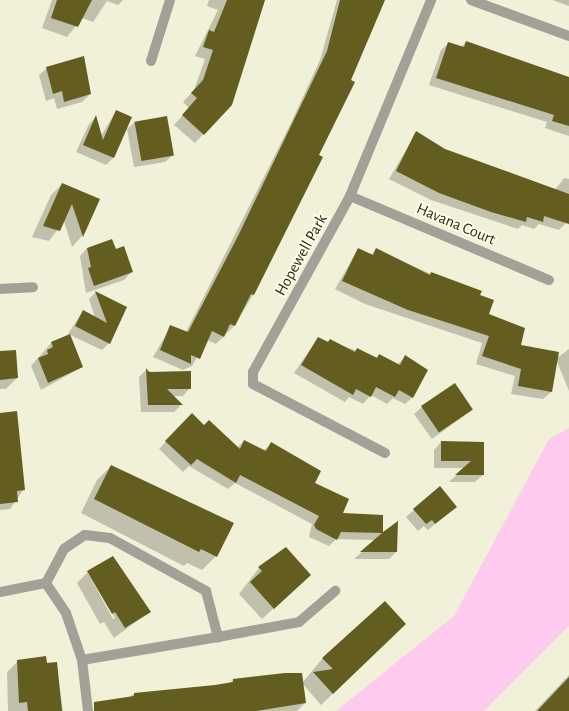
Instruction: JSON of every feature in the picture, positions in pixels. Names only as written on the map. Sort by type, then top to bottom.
[{"type":"street","points":[[150,61],[170,0]]},
{"type":"street","name":"Hopewell Park","points":[[385,453],[252,384],[253,372],[350,196],[431,0]]},
{"type":"street","points":[[471,0],[569,36]]},
{"type":"street","name":"Havana Court","points":[[350,196],[549,280]]},
{"type":"street","points":[[0,289],[33,287]]},
{"type":"street","points":[[46,584],[64,549],[85,535],[110,538],[206,590],[218,637]]},
{"type":"street","points":[[0,592],[46,584]]},
{"type":"street","points":[[46,584],[66,613],[82,660],[88,711]]},
{"type":"street","points":[[82,660],[299,622],[335,591]]},
{"type":"shaded area","points":[[569,428],[569,626],[484,711],[336,711],[454,616],[549,439]]},
{"type":"building","points":[[57,0],[92,0],[78,27],[51,18]]},
{"type":"building","points":[[227,0],[265,0],[232,105],[204,135],[182,115],[197,98],[191,93],[203,80],[213,50],[203,47],[209,30],[214,32]]},
{"type":"building","points":[[340,0],[385,0],[351,80],[355,82],[319,155],[323,157],[254,295],[251,294],[235,326],[230,324],[224,337],[212,331],[200,359],[191,355],[191,364],[160,350],[170,325],[188,332],[238,236],[327,51]]},
{"type":"building","points":[[466,41],[569,77],[569,126],[552,121],[554,115],[436,78],[448,42],[464,47]]},
{"type":"building","points":[[84,56],[91,94],[64,102],[62,91],[53,94],[46,67]]},
{"type":"building","points":[[116,110],[132,117],[114,158],[83,145],[96,115],[103,140]]},
{"type":"building","points":[[167,116],[174,155],[141,161],[135,122]]},
{"type":"building","points":[[416,131],[445,149],[569,194],[569,224],[544,216],[543,222],[527,217],[526,222],[491,212],[439,193],[396,171]]},
{"type":"building","points":[[62,183],[100,199],[83,237],[72,204],[60,231],[43,226]]},
{"type":"building","points":[[112,239],[116,249],[124,246],[133,272],[94,286],[88,268],[91,267],[87,248]]},
{"type":"building","points":[[358,248],[373,255],[376,248],[430,275],[431,272],[482,291],[480,295],[494,300],[489,314],[525,328],[521,345],[559,352],[552,392],[518,386],[521,369],[482,356],[489,336],[408,310],[342,281]]},
{"type":"building","points":[[95,291],[127,307],[110,344],[75,326],[83,310],[107,323]]},
{"type":"building","points":[[70,334],[83,367],[48,383],[38,358],[48,354],[47,350],[53,347],[51,342]]},
{"type":"building","points":[[318,337],[328,342],[330,339],[355,352],[357,348],[377,358],[379,354],[400,365],[405,355],[428,370],[413,398],[399,390],[395,397],[376,387],[371,397],[356,389],[353,395],[301,365]]},
{"type":"building","points":[[16,350],[18,378],[0,380],[0,351]]},
{"type":"building","points":[[146,368],[149,372],[191,371],[191,389],[167,389],[183,405],[148,405]]},
{"type":"building","points":[[455,383],[473,410],[439,432],[421,406]]},
{"type":"building","points":[[17,411],[25,490],[17,491],[18,502],[0,504],[0,413]]},
{"type":"building","points":[[192,413],[204,425],[209,420],[240,449],[244,440],[266,451],[271,442],[321,471],[315,483],[349,499],[343,513],[383,515],[383,532],[398,521],[397,552],[360,552],[382,533],[341,532],[337,540],[316,529],[314,525],[319,516],[240,475],[236,483],[197,459],[191,465],[165,441]]},
{"type":"building","points":[[441,441],[484,442],[484,475],[455,475],[471,461],[441,461]]},
{"type":"building","points":[[111,465],[234,523],[217,557],[201,549],[199,552],[94,499]]},
{"type":"building","points":[[440,486],[457,507],[435,524],[432,520],[426,524],[413,509]]},
{"type":"building","points":[[286,547],[311,575],[274,609],[250,582],[262,571],[258,567]]},
{"type":"building","points":[[113,556],[151,612],[125,628],[115,612],[112,614],[87,571]]},
{"type":"building","points":[[385,601],[406,624],[333,694],[313,672],[333,669],[322,658]]},
{"type":"building","points":[[46,656],[47,663],[57,662],[62,711],[28,711],[27,702],[19,703],[17,660]]},
{"type":"building","points":[[285,673],[302,673],[306,703],[256,711],[94,711],[94,702],[134,696],[134,693],[215,685],[233,682],[233,679]]},
{"type":"building","points":[[569,677],[569,711],[537,711]]}]
